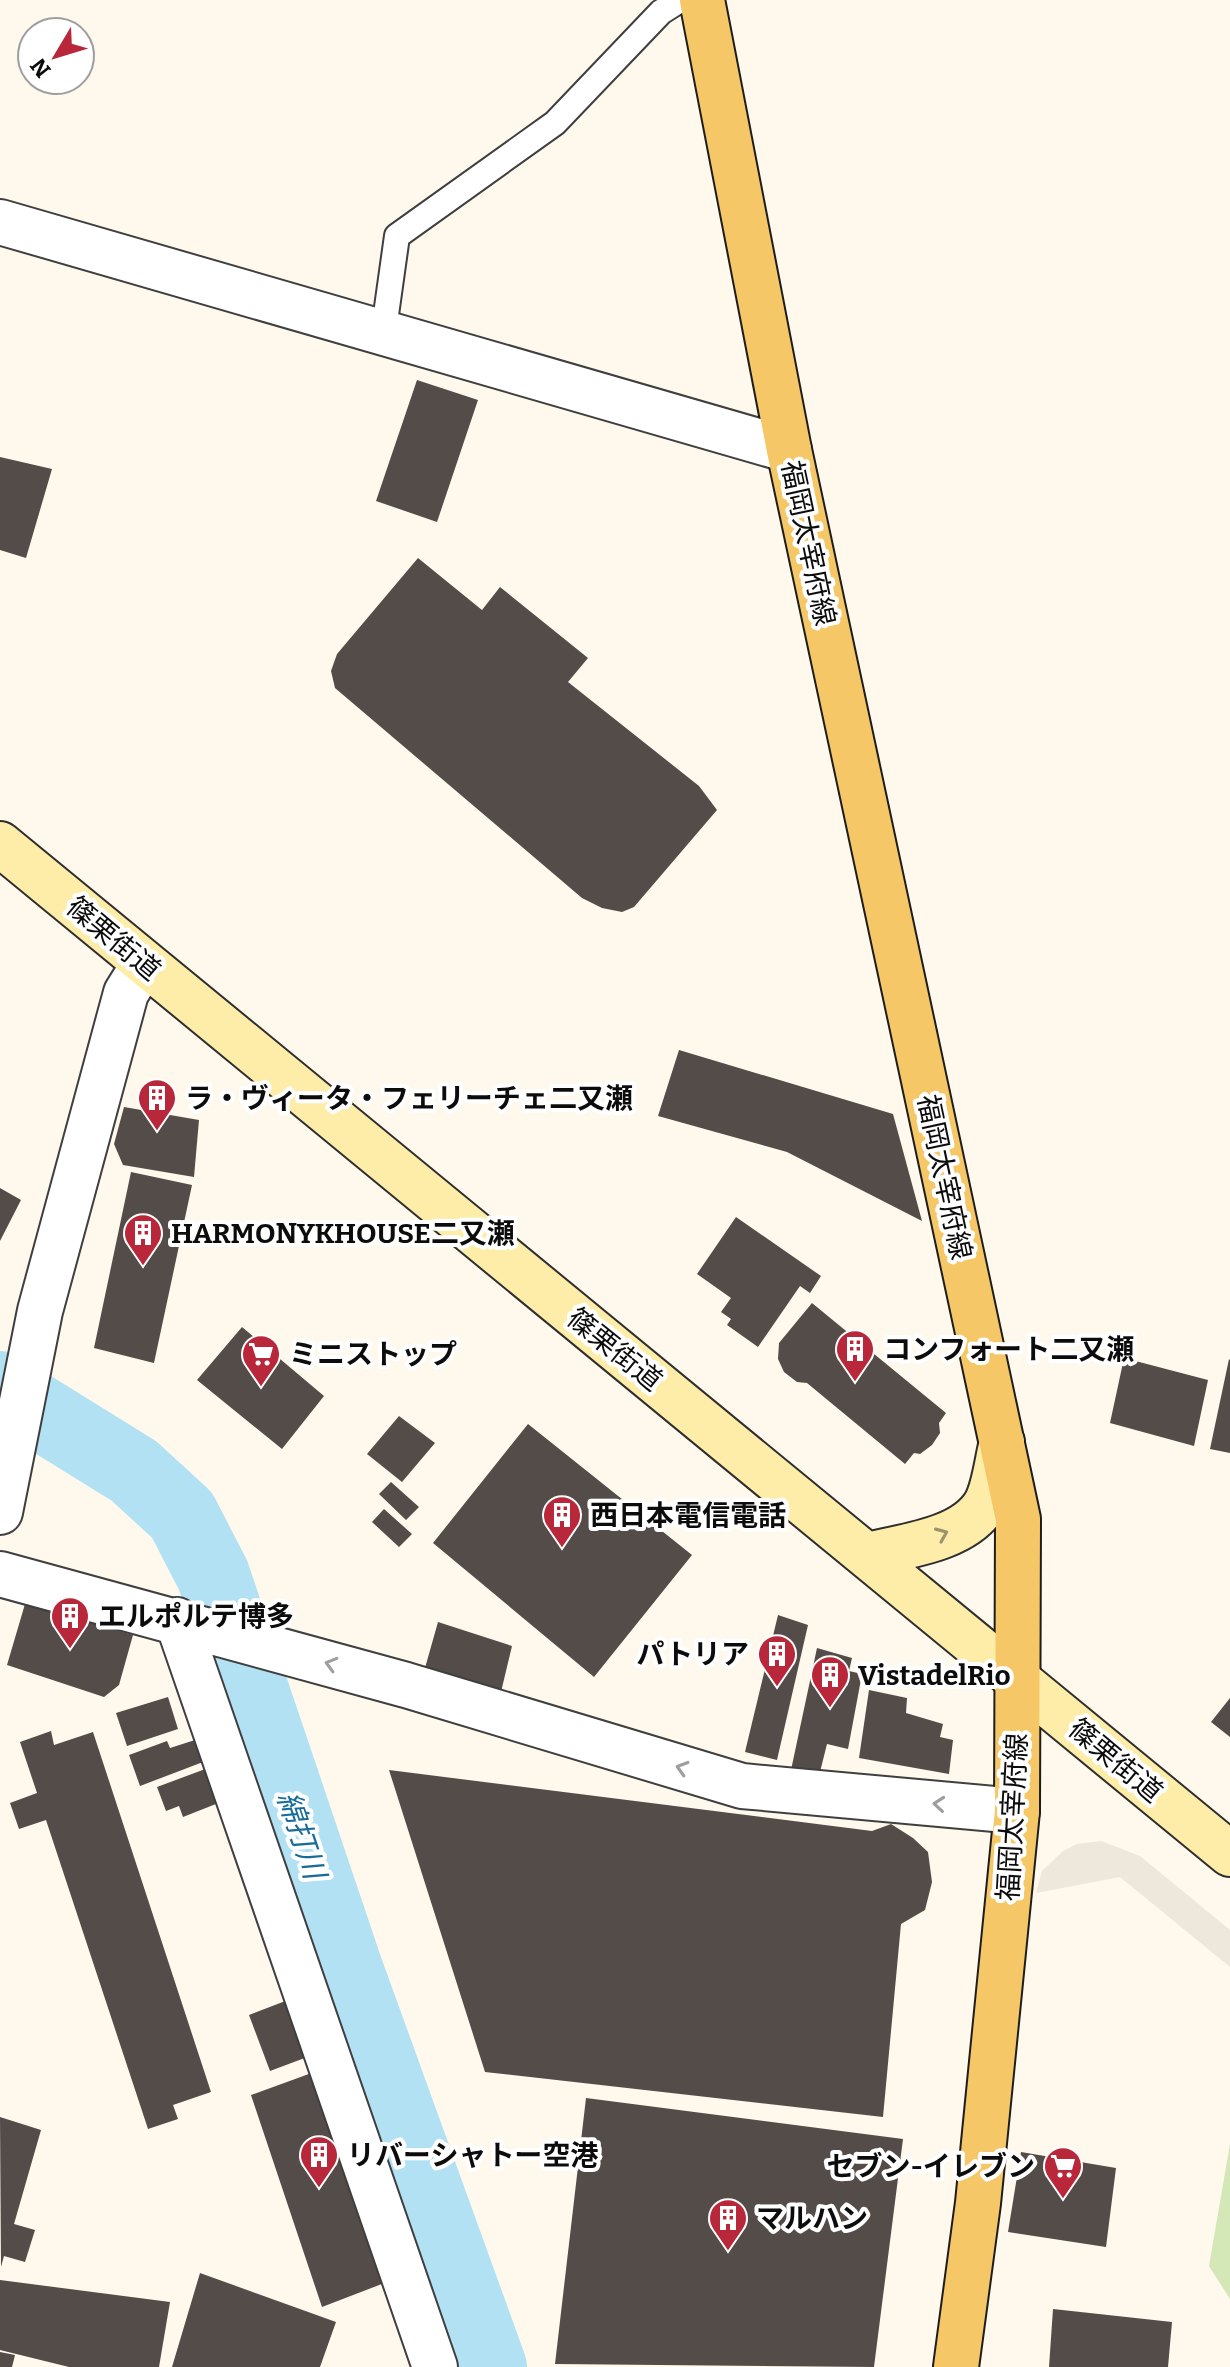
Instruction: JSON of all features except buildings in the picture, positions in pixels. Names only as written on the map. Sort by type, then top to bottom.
[{"type":"main road","name":"福岡太宰府線","points":[[702,0],[789,450],[1018,1519],[1017,1811],[978,2203],[956,2367]]},
{"type":"main road","name":"篠栗街道","points":[[0,844],[1230,1854]]},
{"type":"main road","points":[[867,1555],[947,1534],[968,1520],[986,1503],[1002,1442]]},
{"type":"street","points":[[0,222],[383,336],[789,450]]},
{"type":"street","points":[[0,1512],[40,1311],[126,993],[144,964]]},
{"type":"street","points":[[0,1574],[406,1685],[742,1786],[1017,1811]]},
{"type":"street","points":[[195,1625],[435,2367]]},
{"type":"lane","points":[[383,336],[397,236],[555,123],[661,12],[680,0]]},
{"type":"green space","points":[[1230,2144],[1230,2299],[1209,2266]]},
{"type":"shaded area","points":[[1101,1841],[1140,1856],[1230,1930],[1230,1967],[1120,1877],[1036,1893],[1042,1871],[1063,1851],[1077,1844]]},
{"type":"waterway","name":"綿打川","points":[[0,1388],[134,1471],[182,1515],[213,1575],[346,1969],[490,2367]]},
{"type":"place","name":"ラ・ヴィータ・フェリーチェ二又瀬","points":[[157,1132]]},
{"type":"place","name":"HARMONYKHOUSE二又瀬","points":[[143,1267]]},
{"type":"place","name":"コンフォート二又瀬","points":[[855,1383]]},
{"type":"place","name":"ミニストップ","points":[[261,1388]]},
{"type":"place","name":"西日本電信電話","points":[[562,1549]]},
{"type":"place","name":"エルポルテ博多","points":[[70,1650]]},
{"type":"place","name":"パトリア","points":[[777,1688]]},
{"type":"place","name":"VistadelRio","points":[[830,1709]]},
{"type":"place","name":"リバーシャトー空港","points":[[319,2189]]},
{"type":"place","name":"セブン-イレブン","points":[[1063,2200]]},
{"type":"place","name":"マルハン","points":[[728,2252]]}]
